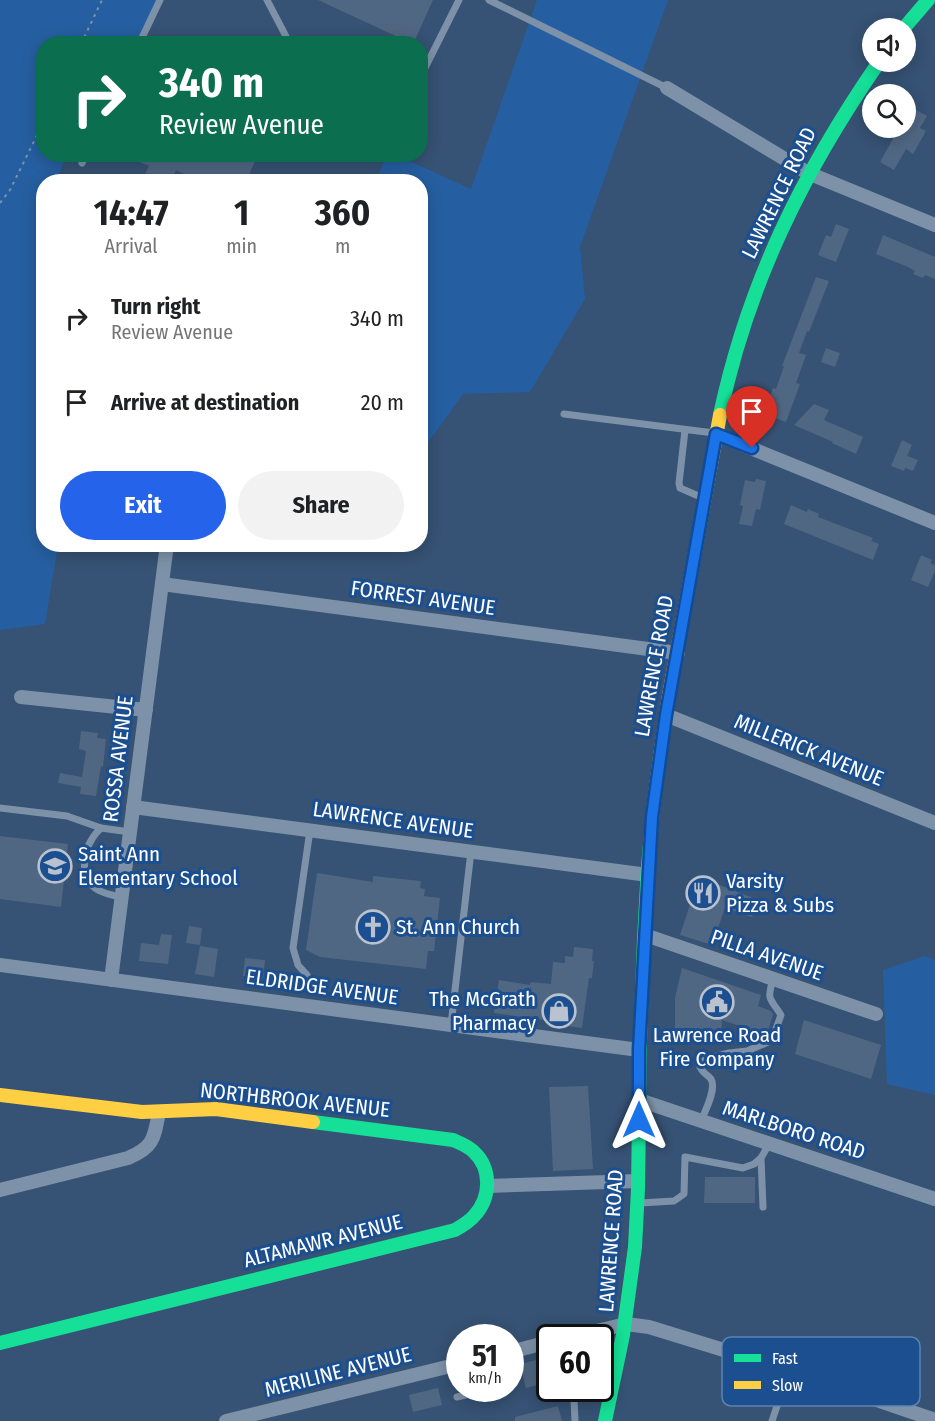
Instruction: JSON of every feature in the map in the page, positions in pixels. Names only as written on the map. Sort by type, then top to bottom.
[{"type":"main road","points":[[913,18],[928,0]]},
{"type":"main road","name":"LAWRENCE ROAD","points":[[605,1421],[626,1324],[635,1245],[639,1050],[652,817],[666,715],[716,434],[727,384],[761,276],[808,173],[842,116],[872,72]]},
{"type":"main road","name":"NORTHBROOK AVENUE","points":[[0,1095],[142,1113],[216,1109],[453,1140],[475,1153],[483,1164],[488,1186]]},
{"type":"main road","name":"ALTAMAWR AVENUE","points":[[0,1343],[454,1230],[472,1220],[481,1209],[488,1186]]},
{"type":"street","points":[[667,88],[808,173],[935,225]]},
{"type":"street","points":[[716,434],[935,523]]},
{"type":"street","name":"ROSSA AVENUE","points":[[111,980],[166,552]]},
{"type":"street","name":"FORREST AVENUE","points":[[162,584],[678,653]]},
{"type":"street","points":[[21,697],[146,710]]},
{"type":"street","name":"MILLERICK AVENUE","points":[[666,715],[935,823]]},
{"type":"street","name":"LAWRENCE AVENUE","points":[[133,807],[648,875]]},
{"type":"street","name":"PILLA AVENUE","points":[[645,935],[876,1014]]},
{"type":"street","name":"ELDRIDGE AVENUE","points":[[0,965],[639,1050]]},
{"type":"street","name":"MARLBORO ROAD","points":[[639,1100],[935,1199]]},
{"type":"street","points":[[0,1190],[140,1153],[150,1145],[156,1132],[159,1112]]},
{"type":"street","points":[[488,1186],[638,1181]]},
{"type":"street","points":[[614,1327],[626,1324],[649,1327],[722,1349]]},
{"type":"street","name":"MERILINE AVENUE","points":[[226,1421],[446,1367]]},
{"type":"street","points":[[894,1406],[935,1420]]},
{"type":"lane","points":[[143,36],[160,0]]},
{"type":"lane","points":[[267,0],[286,36]]},
{"type":"lane","points":[[428,62],[459,0]]},
{"type":"lane","points":[[489,0],[667,88]]},
{"type":"lane","points":[[564,414],[716,434]]},
{"type":"lane","points":[[685,430],[680,488],[705,498]]},
{"type":"lane","points":[[0,807],[67,816],[101,828],[130,832]]},
{"type":"lane","points":[[101,828],[92,839],[84,868],[91,884],[99,890],[121,898]]},
{"type":"lane","points":[[307,975],[298,965],[293,948],[310,830]]},
{"type":"lane","points":[[451,1025],[471,852]]},
{"type":"lane","points":[[701,1121],[713,1090],[711,1080],[700,1070],[699,1064],[713,1057],[753,1049],[773,1037],[781,1015],[771,1003],[769,994],[773,978]]},
{"type":"lane","points":[[637,1203],[674,1202],[684,1194],[685,1157],[743,1168],[754,1164],[761,1158],[769,1143]]},
{"type":"lane","points":[[761,1158],[763,1207]]},
{"type":"lane","points":[[614,1357],[620,1358]]},
{"type":"lane","points":[[574,1402],[575,1421]]},
{"type":"lane","points":[[772,1421],[777,1406]]},
{"type":"path","points":[[85,36],[102,0]]},
{"type":"path","points":[[0,203],[10,190],[36,137]]},
{"type":"shaded area","points":[[0,0],[158,0],[140,36],[36,36],[36,162],[64,162],[59,174],[36,174],[36,552],[57,552],[45,624],[0,630]]},
{"type":"shaded area","points":[[537,0],[668,0],[580,247],[585,299],[530,392],[463,394],[428,443],[428,174],[379,174],[384,162],[411,162],[471,189]]},
{"type":"shaded area","points":[[925,956],[935,960],[935,1095],[887,1084],[883,970]]},
{"type":"building","points":[[318,0],[433,0],[417,36],[396,36]]},
{"type":"building","points":[[916,110],[927,116],[920,128],[926,131],[913,154],[906,149],[894,170],[880,162],[893,138],[916,138]]},
{"type":"building","points":[[139,162],[255,162],[249,174],[184,174],[176,170],[174,174],[145,174],[149,166]]},
{"type":"building","points":[[836,224],[849,229],[836,262],[818,255],[826,235],[831,237]]},
{"type":"building","points":[[883,235],[935,257],[935,279],[913,274],[915,271],[908,267],[876,254]]},
{"type":"building","points":[[816,277],[829,281],[799,353],[806,355],[796,383],[800,384],[786,422],[766,415],[771,402],[768,401],[773,388],[776,389],[784,366],[782,366]]},
{"type":"building","points":[[826,348],[840,353],[835,367],[821,362]]},
{"type":"building","points":[[814,404],[829,410],[824,420],[863,437],[856,454],[794,425]]},
{"type":"building","points":[[902,440],[912,445],[907,456],[918,460],[913,471],[905,468],[904,471],[891,466]]},
{"type":"building","points":[[756,479],[766,481],[760,510],[756,509],[752,526],[739,524],[745,480],[755,482]]},
{"type":"building","points":[[791,505],[807,512],[808,509],[819,514],[818,517],[873,538],[871,541],[879,544],[873,560],[784,524]]},
{"type":"building","points":[[921,555],[932,560],[930,563],[935,565],[935,571],[928,587],[911,580]]},
{"type":"building","points":[[81,731],[98,733],[97,738],[106,739],[103,767],[101,766],[96,796],[80,794],[81,787],[58,783],[60,773],[82,777],[86,751],[79,749]]},
{"type":"building","points":[[0,836],[68,844],[61,907],[0,899]]},
{"type":"building","name":"St. Ann Church","points":[[317,873],[373,882],[373,876],[421,881],[420,888],[425,889],[424,896],[440,898],[434,951],[428,951],[426,969],[320,957],[306,950]]},
{"type":"building","points":[[699,877],[758,900],[752,917],[725,908],[712,945],[680,935]]},
{"type":"building","points":[[189,926],[202,928],[200,945],[186,943]]},
{"type":"building","points":[[161,934],[172,935],[168,964],[139,961],[141,943],[159,945]]},
{"type":"building","points":[[200,946],[218,949],[214,977],[195,974]]},
{"type":"building","points":[[574,947],[593,949],[592,978],[589,978],[582,1028],[559,1025],[559,1022],[494,1013],[499,980],[530,985],[531,982],[551,984],[553,962],[565,963],[565,956],[573,957]]},
{"type":"building","points":[[245,958],[265,960],[263,978],[243,976]]},
{"type":"building","name":"Lawrence Road Fire Company","points":[[682,968],[761,995],[758,1006],[773,1014],[767,1035],[722,1020],[721,1041],[675,1040],[675,998]]},
{"type":"building","points":[[804,1020],[881,1045],[871,1079],[795,1054]]},
{"type":"building","points":[[588,1086],[593,1169],[553,1171],[549,1087]]},
{"type":"building","points":[[705,1177],[755,1177],[755,1203],[704,1203]]},
{"type":"building","points":[[536,1360],[536,1385],[526,1388],[524,1363]]},
{"type":"building","points":[[438,1388],[442,1405],[413,1412],[409,1395]]},
{"type":"building","points":[[558,1406],[562,1421],[515,1421],[515,1417]]},
{"type":"traffic: fast","points":[[913,18],[928,0]]},
{"type":"traffic: fast","points":[[720,415],[746,320],[782,230],[826,145],[872,72]]},
{"type":"traffic: fast","points":[[605,1421],[623,1335],[635,1247],[644,940],[653,810]]},
{"type":"traffic: fast","points":[[0,1343],[455,1230],[472,1218],[484,1201],[487,1184],[480,1159],[469,1148],[453,1140],[313,1122]]},
{"type":"traffic: slow","points":[[653,810],[669,695],[720,415]]},
{"type":"traffic: slow","points":[[0,1095],[142,1112],[216,1109],[313,1122]]},
{"type":"place","name":"Saint Ann Elementary School","points":[[55,866]]},
{"type":"place","name":"Varsity Pizza & Subs","points":[[703,893]]},
{"type":"place","name":"St. Ann Church","points":[[373,927]]},
{"type":"place","name":"Lawrence Road Fire Company","points":[[717,1002]]},
{"type":"place","name":"The McGrath Pharmacy","points":[[559,1011]]},
{"type":"route","points":[[639,1120],[639,1050],[649,855],[666,715],[716,434],[752,448]]}]
